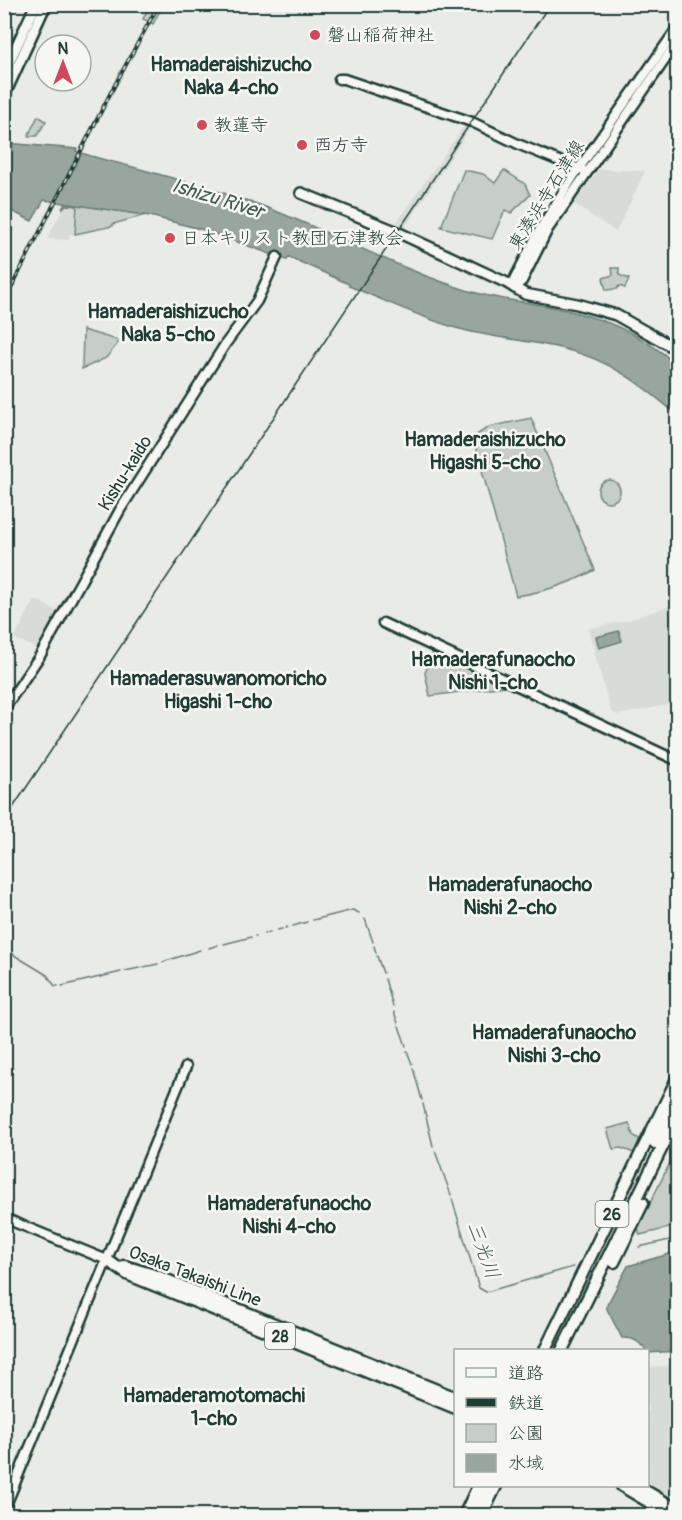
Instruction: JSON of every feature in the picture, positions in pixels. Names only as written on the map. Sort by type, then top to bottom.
[{"type":"main road","points":[[4,73],[36,4]]},
{"type":"main road","points":[[4,96],[46,4]]},
{"type":"main road","points":[[301,194],[395,231],[525,294],[577,304],[616,315],[678,350]]},
{"type":"main road","name":"26","points":[[545,1349],[678,1077]]},
{"type":"main road","name":"26","points":[[553,1349],[678,1096]]},
{"type":"main road","name":"26","points":[[562,1349],[678,1115]]},
{"type":"main road","name":"26","points":[[569,1349],[678,1131]]},
{"type":"main road","name":"Osaka Takaishi Line","points":[[107,1260],[154,1275],[454,1397]]},
{"type":"main road","name":"Osaka Takaishi Line","points":[[107,1260],[127,1274],[454,1407]]},
{"type":"main road","points":[[464,1515],[477,1487]]},
{"type":"main road","points":[[472,1515],[486,1487]]},
{"type":"main road","points":[[481,1515],[495,1487]]},
{"type":"main road","points":[[489,1515],[502,1487]]},
{"type":"main road","points":[[625,1487],[673,1515]]},
{"type":"main road","points":[[640,1487],[678,1510]]},
{"type":"street","name":"東湊浜寺石津線","points":[[583,171],[678,27]]},
{"type":"street","name":"東湊浜寺石津線","points":[[514,288],[515,278],[540,229],[678,41]]},
{"type":"street","points":[[339,79],[472,122],[583,171]]},
{"type":"street","name":"Kishu-kaido","points":[[4,709],[41,654],[120,510],[226,343],[257,301],[277,258]]},
{"type":"street","points":[[383,623],[678,760]]},
{"type":"street","points":[[4,1509],[186,1067]]},
{"type":"street","points":[[4,1218],[107,1260]]},
{"type":"shaded area","points":[[465,125],[471,127],[402,232],[393,227]]},
{"type":"shaded area","points":[[599,169],[645,171],[616,232],[574,204]]},
{"type":"shaded area","points":[[65,205],[77,206],[75,234],[69,234],[70,239],[67,240],[47,239]]},
{"type":"shaded area","points":[[35,599],[60,613],[41,649],[14,638]]},
{"type":"shaded area","points":[[677,603],[677,703],[618,715],[611,712],[588,629],[632,619]]},
{"type":"shaded area","points":[[677,1365],[677,1501],[649,1484],[649,1367]]},
{"type":"green space","points":[[150,5],[163,5],[153,24],[143,19]]},
{"type":"green space","points":[[38,116],[46,121],[37,136],[28,136]]},
{"type":"green space","points":[[464,170],[483,174],[495,183],[504,170],[525,184],[530,195],[511,213],[505,210],[492,239],[441,227]]},
{"type":"green space","points":[[65,203],[146,215],[113,224],[113,226],[75,234],[77,206],[66,205],[62,209]]},
{"type":"green space","points":[[612,268],[619,268],[619,275],[629,279],[625,288],[619,286],[617,289],[606,290],[603,278],[613,275]]},
{"type":"green space","points":[[83,330],[117,340],[118,343],[106,358],[82,369]]},
{"type":"green space","points":[[531,418],[595,570],[556,587],[516,596],[473,437],[489,427]]},
{"type":"green space","points":[[609,480],[617,483],[620,491],[617,499],[609,502],[601,499],[598,491],[601,483]]},
{"type":"green space","points":[[433,652],[505,686],[430,696],[425,673]]},
{"type":"green space","points":[[629,1123],[633,1135],[639,1139],[634,1153],[621,1148],[613,1149],[607,1129]]},
{"type":"green space","points":[[677,1148],[677,1226],[640,1235],[638,1228]]},
{"type":"water","name":"Ishizu River","points":[[5,143],[77,149],[76,151],[89,156],[195,184],[260,205],[414,271],[466,290],[496,298],[566,310],[617,326],[647,342],[677,365],[677,415],[639,384],[596,359],[564,349],[442,324],[349,286],[349,284],[289,257],[287,260],[204,230],[150,216],[44,200],[32,221],[5,208]]},
{"type":"water","points":[[619,631],[622,641],[599,648],[596,637]]},
{"type":"water","points":[[669,1254],[677,1254],[677,1351],[649,1353],[649,1349],[644,1349],[635,1340],[622,1338],[607,1305],[628,1266]]},
{"type":"waterway","name":"三光川","points":[[313,920],[353,910],[359,913]]},
{"type":"waterway","name":"三光川","points":[[365,919],[373,942]]},
{"type":"waterway","name":"三光川","points":[[293,926],[307,922]]},
{"type":"waterway","name":"三光川","points":[[277,930],[282,929]]},
{"type":"waterway","name":"三光川","points":[[264,934],[270,932]]},
{"type":"waterway","name":"三光川","points":[[224,944],[251,937]]},
{"type":"waterway","name":"三光川","points":[[209,948],[218,945]]},
{"type":"waterway","name":"三光川","points":[[374,946],[376,953]]},
{"type":"waterway","name":"三光川","points":[[4,949],[47,975],[55,986],[58,986]]},
{"type":"waterway","name":"三光川","points":[[163,962],[200,950]]},
{"type":"waterway","name":"三光川","points":[[377,956],[383,973]]},
{"type":"waterway","name":"三光川","points":[[125,971],[158,964]]},
{"type":"waterway","name":"三光川","points":[[62,986],[121,972]]},
{"type":"waterway","name":"三光川","points":[[385,979],[393,1006]]},
{"type":"waterway","name":"三光川","points":[[394,1012],[398,1023]]},
{"type":"waterway","name":"三光川","points":[[399,1026],[406,1046]]},
{"type":"waterway","name":"三光川","points":[[407,1051],[412,1064]]},
{"type":"waterway","name":"三光川","points":[[413,1068],[422,1100]]},
{"type":"waterway","name":"三光川","points":[[423,1104],[433,1146]]},
{"type":"waterway","name":"三光川","points":[[435,1151],[451,1195]]},
{"type":"waterway","name":"三光川","points":[[452,1199],[479,1288],[486,1292],[573,1267]]},
{"type":"waterway","name":"三光川","points":[[639,1247],[678,1238]]},
{"type":"tram line","points":[[4,821],[550,4]]},
{"type":"railway","points":[[4,302],[110,94],[159,4]]},
{"type":"place","name":"磐山稲荷神社","points":[[315,35]]},
{"type":"place","name":"教蓮寺","points":[[202,125]]},
{"type":"place","name":"西方寺","points":[[302,145]]},
{"type":"place","name":"日本キリスト教団 石津教会","points":[[170,238]]},
{"type":"district","name":"Hamaderaishizucho Naka 4-cho","points":[[231,76]]},
{"type":"district","name":"Hamaderaishizucho Naka 5-cho","points":[[168,322]]},
{"type":"district","name":"Hamaderaishizucho Higashi 5-cho","points":[[485,450]]},
{"type":"district","name":"Hamaderafunaocho Nishi 1-cho","points":[[493,670]]},
{"type":"district","name":"Hamaderasuwanomoricho Higashi 1-cho","points":[[218,690]]},
{"type":"district","name":"Hamaderafunaocho Nishi 2-cho","points":[[510,896]]},
{"type":"district","name":"Hamaderafunaocho Nishi 3-cho","points":[[554,1044]]},
{"type":"district","name":"Hamaderafunaocho Nishi 4-cho","points":[[289,1214]]},
{"type":"district","name":"Hamaderamotomachi 1-cho","points":[[214,1406]]}]
